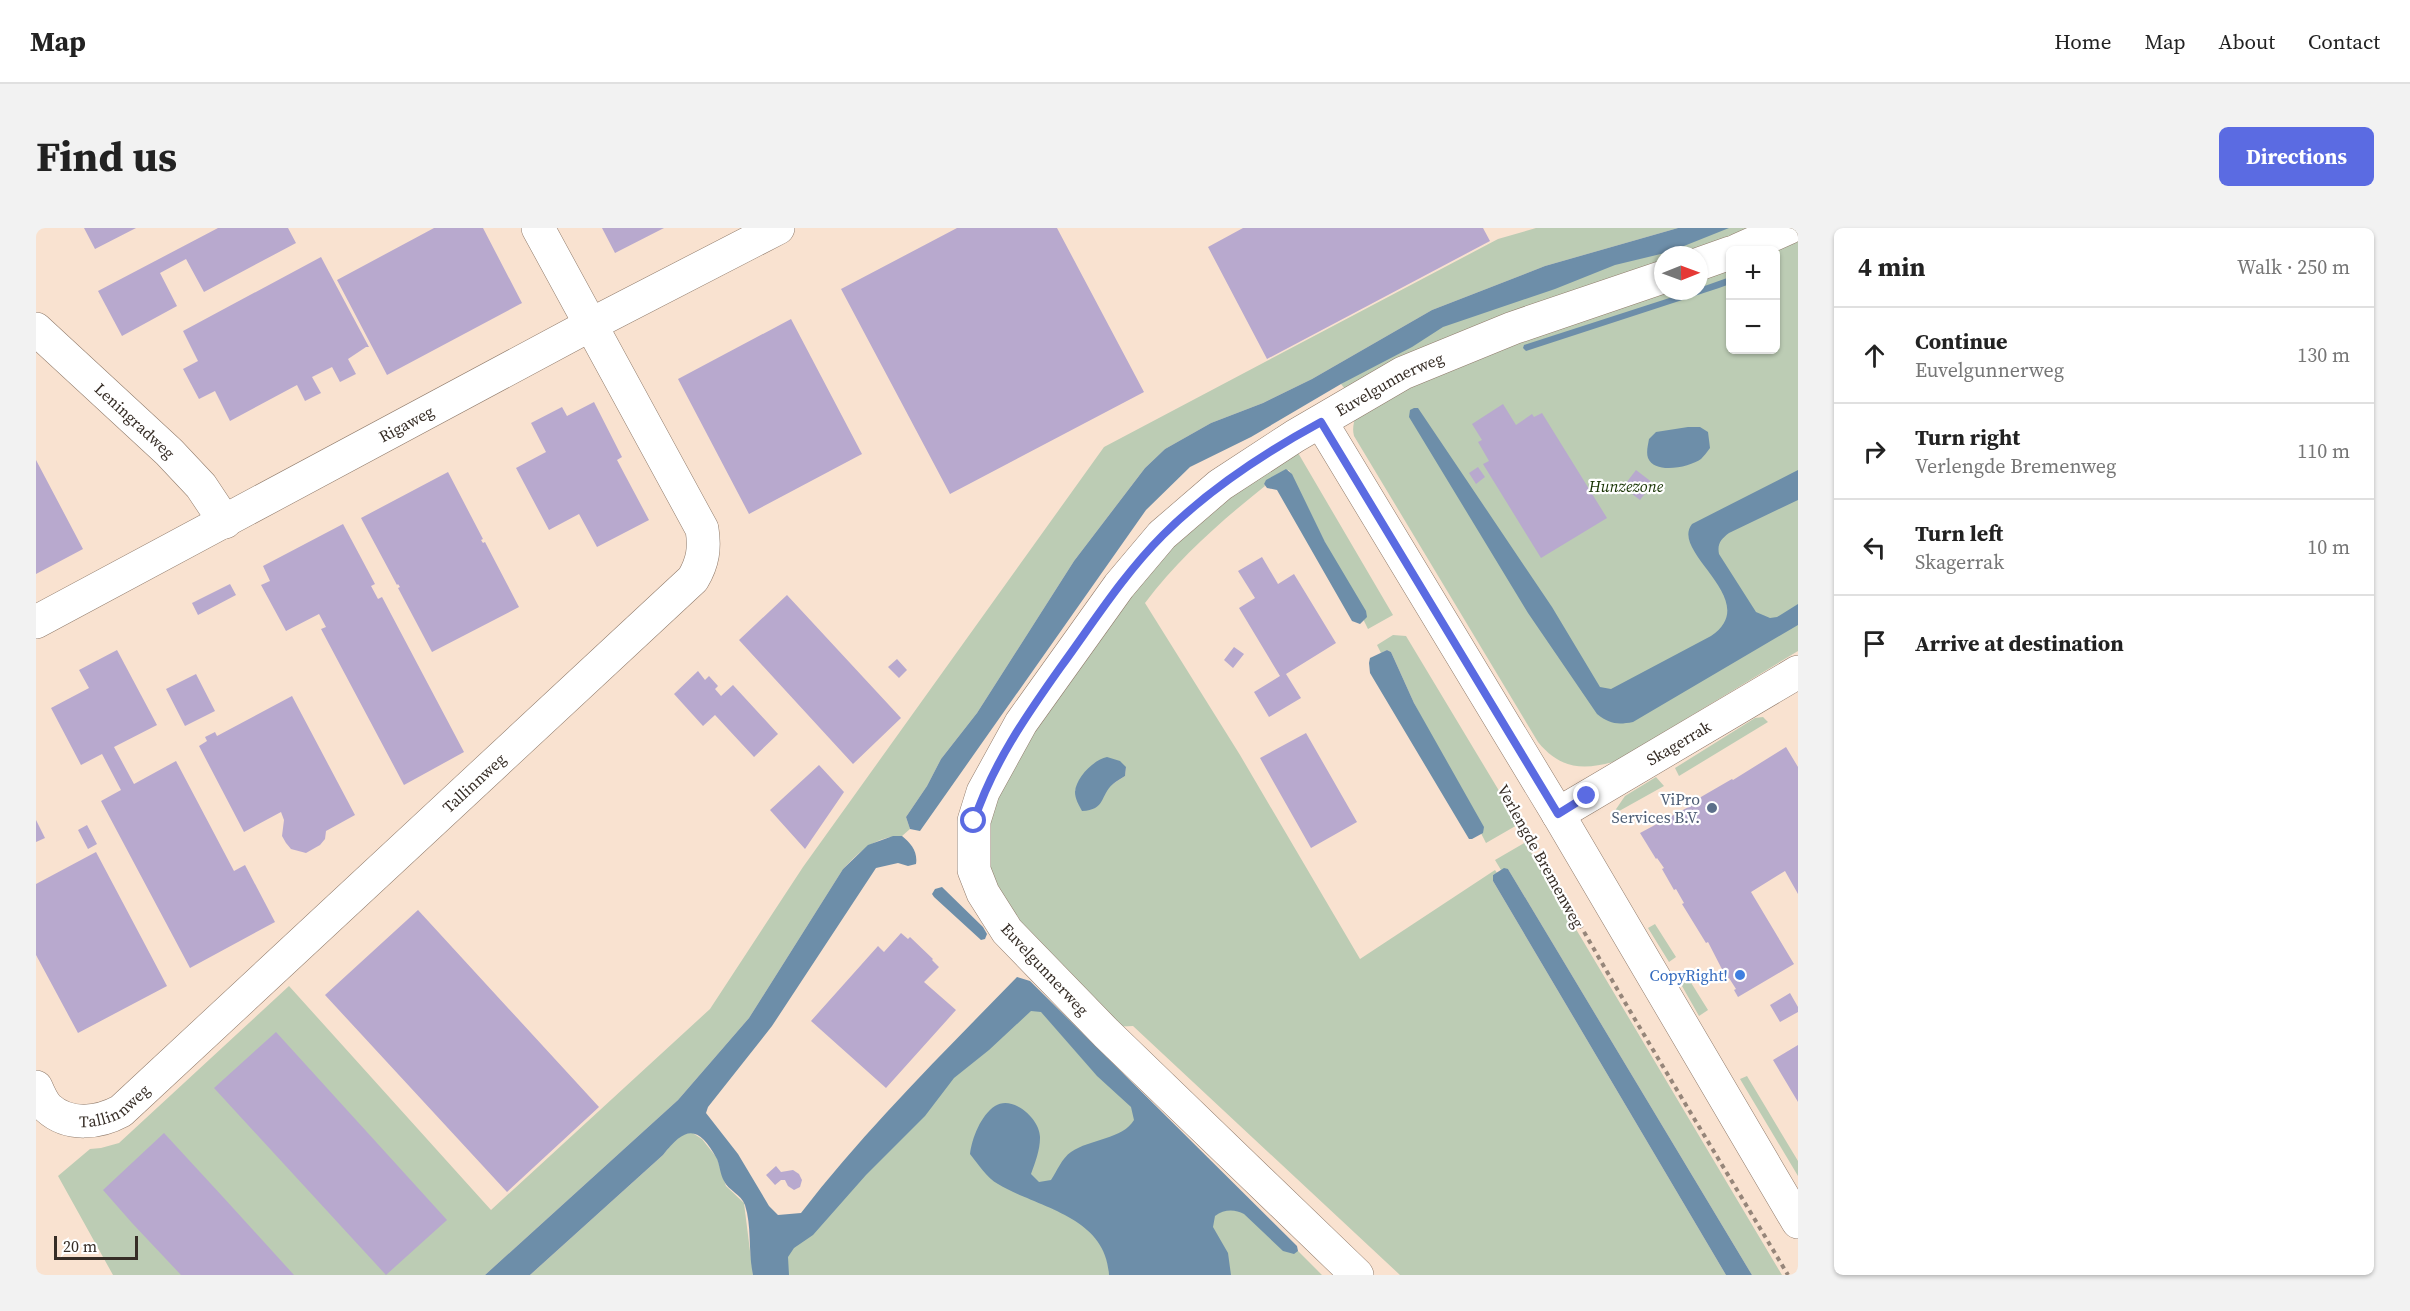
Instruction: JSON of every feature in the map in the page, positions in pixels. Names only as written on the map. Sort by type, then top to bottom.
[{"type":"street","name":"Tallinnweg","points":[[36,1087],[47,1107],[72,1120],[99,1120],[121,1111],[693,579],[702,560],[704,544],[702,529],[538,228]]},
{"type":"street","name":"Rigaweg","points":[[36,622],[590,325],[778,228]]},
{"type":"street","points":[[1747,246],[1788,228]]},
{"type":"street","points":[[1708,261],[1726,255]]},
{"type":"street","name":"Euvelgunnerweg","points":[[1357,1275],[1106,1033],[1007,931],[983,893],[974,870],[972,849],[974,821],[983,792],[1021,723],[1119,586],[1162,536],[1220,485],[1295,436],[1403,373],[1513,328],[1654,280]]},
{"type":"street","name":"Leningradweg","points":[[36,329],[169,452],[201,486],[225,522]]},
{"type":"street","name":"Verlengde Bremenweg","points":[[1321,422],[1558,814],[1798,1222]]},
{"type":"street","name":"Skagerrak","points":[[1558,814],[1798,672]]},
{"type":"path","name":"Verlengde Bremenweg","points":[[1504,789],[1593,948],[1788,1275]]},
{"type":"green space","points":[[1536,228],[1678,228],[1545,266],[1432,310],[1312,379],[1263,403],[1211,423],[1165,449],[1145,468],[1074,561],[977,713],[941,759],[927,786],[906,817],[910,829],[902,836],[884,839],[869,846],[843,869],[749,1018],[678,1100],[485,1275],[113,1275],[58,1176],[90,1149],[119,1143],[289,986],[491,1210],[710,1009],[803,867],[1104,447],[1498,239]]},
{"type":"green space","name":"Hunzezone","points":[[1690,228],[1798,228],[1798,651],[1616,761],[1583,767],[1564,763],[1555,758],[1538,742],[1354,436],[1353,403],[1341,384],[1349,379],[1384,342]]},
{"type":"green space","points":[[1294,446],[1393,615],[1368,629],[1289,470],[1264,484],[1265,486],[1201,541],[1145,603],[1240,755],[1360,959],[1495,870],[1497,873],[1493,875],[1493,881],[1726,1275],[1400,1275],[1133,1026],[1112,1027],[1014,925],[981,849],[982,823],[1028,728],[1169,541]],"holes":[[[1126,767],[1125,776],[1111,785],[1075,791],[1084,774]]]},
{"type":"green space","points":[[1393,635],[1406,636],[1519,824],[1486,843],[1414,703],[1391,652],[1387,650],[1381,653],[1377,645]]},
{"type":"green space","points":[[1763,717],[1768,722],[1679,776],[1675,768],[1755,718]]},
{"type":"green space","points":[[1656,777],[1664,786],[1612,815],[1625,796]]},
{"type":"green space","points":[[1526,842],[1782,1275],[1752,1275],[1508,869],[1501,870],[1495,860]]},
{"type":"green space","points":[[1655,924],[1676,957],[1669,962],[1648,928]]},
{"type":"green space","points":[[1685,973],[1708,1010],[1699,1016],[1678,979]]},
{"type":"green space","points":[[1023,987],[1298,1251],[1322,1275],[767,1275]]},
{"type":"green space","points":[[1747,1076],[1798,1161],[1798,1176],[1740,1079]]},
{"type":"green space","points":[[691,1132],[702,1139],[717,1158],[726,1186],[744,1203],[753,1275],[530,1275],[663,1155],[678,1138]]},
{"type":"water","points":[[1678,228],[1729,228],[1684,246],[1654,246],[1654,256],[1615,265],[1555,289],[1443,327],[1412,347],[1341,384],[1251,437],[1190,467],[1146,510],[920,831],[910,829],[906,817],[927,786],[941,759],[977,713],[1074,561],[1145,468],[1165,449],[1211,423],[1263,403],[1312,379],[1432,310],[1545,266]]},
{"type":"water","points":[[1726,278],[1726,285],[1708,292],[1708,285]]},
{"type":"water","points":[[1663,300],[1682,300],[1526,351],[1523,348],[1524,345]]},
{"type":"water","points":[[1418,408],[1552,607],[1600,687],[1611,689],[1711,636],[1724,622],[1727,607],[1722,592],[1693,549],[1688,536],[1692,524],[1798,470],[1798,500],[1729,533],[1720,542],[1719,554],[1756,612],[1770,618],[1777,617],[1798,604],[1798,625],[1633,722],[1618,723],[1606,720],[1597,714],[1528,613],[1409,417],[1410,410]]},
{"type":"water","points":[[1700,427],[1708,432],[1710,448],[1701,459],[1689,465],[1673,468],[1665,468],[1652,463],[1647,456],[1647,449],[1649,439],[1656,432]]},
{"type":"water","points":[[1286,469],[1292,474],[1325,542],[1366,611],[1367,617],[1360,624],[1352,621],[1277,490],[1267,488],[1264,484],[1266,480]]},
{"type":"water","points":[[1387,650],[1391,652],[1414,703],[1484,827],[1483,833],[1472,839],[1469,839],[1370,673],[1370,658]]},
{"type":"water","points":[[1107,757],[1120,761],[1126,767],[1125,776],[1109,788],[1099,805],[1082,811],[1075,795],[1078,781],[1091,766]]},
{"type":"water","points":[[893,836],[902,836],[911,845],[915,852],[916,864],[908,866],[898,863],[876,868],[772,1026],[708,1107],[706,1113],[738,1154],[769,1206],[778,1215],[801,1213],[878,1122],[1017,977],[1030,981],[1297,1246],[1298,1251],[1294,1254],[1283,1251],[1244,1214],[1237,1211],[1226,1211],[1215,1216],[1213,1227],[1228,1253],[1231,1275],[1109,1275],[1105,1255],[1096,1239],[1083,1227],[1067,1216],[1014,1192],[990,1178],[970,1154],[978,1127],[985,1115],[1002,1103],[1017,1106],[1025,1111],[1036,1124],[1040,1143],[1031,1174],[1039,1182],[1051,1180],[1062,1161],[1071,1152],[1122,1131],[1134,1120],[1131,1107],[1097,1076],[1041,1012],[1031,1011],[989,1050],[954,1078],[925,1116],[866,1175],[813,1235],[794,1248],[788,1257],[789,1275],[753,1275],[745,1205],[724,1181],[717,1159],[704,1140],[691,1133],[678,1139],[530,1275],[485,1275],[678,1100],[749,1018],[843,869],[868,845]]},
{"type":"water","points":[[1504,868],[1508,869],[1752,1275],[1726,1275],[1493,881],[1493,875]]},
{"type":"water","points":[[942,887],[983,927],[987,934],[985,939],[981,940],[934,897],[932,894],[935,889]]},
{"type":"building","points":[[84,228],[136,228],[95,249]]},
{"type":"building","points":[[218,228],[288,228],[296,243],[204,292],[186,259],[160,273],[177,306],[122,336],[98,291]]},
{"type":"building","points":[[434,228],[483,228],[522,303],[387,375],[337,280]]},
{"type":"building","points":[[602,228],[664,228],[615,253]]},
{"type":"building","points":[[957,228],[1057,228],[1144,392],[950,494],[841,289]]},
{"type":"building","points":[[1243,228],[1483,228],[1490,241],[1267,359],[1208,247]]},
{"type":"building","points":[[321,257],[369,347],[348,359],[356,374],[340,382],[332,367],[312,377],[321,393],[305,401],[297,385],[230,421],[215,391],[199,399],[183,369],[198,361],[183,331]]},
{"type":"building","points":[[791,319],[862,454],[749,514],[678,379]]},
{"type":"building","points":[[594,402],[622,457],[617,460],[649,520],[597,547],[579,514],[549,530],[516,468],[546,452],[531,423],[562,407],[567,416]]},
{"type":"building","points":[[1503,404],[1516,425],[1532,414],[1534,417],[1542,413],[1607,518],[1541,558],[1483,464],[1489,461],[1478,442],[1482,440],[1472,424]]},
{"type":"building","points":[[36,460],[83,549],[36,574]]},
{"type":"building","points":[[1478,467],[1485,477],[1476,484],[1469,473]]},
{"type":"building","points":[[1636,470],[1653,483],[1640,500],[1623,487]]},
{"type":"building","points":[[448,472],[483,539],[481,540],[485,542],[519,607],[432,652],[398,588],[400,587],[361,518]]},
{"type":"building","points":[[343,524],[375,584],[371,586],[378,599],[382,597],[464,752],[404,785],[321,629],[326,627],[319,614],[286,631],[261,585],[270,581],[263,566]]},
{"type":"building","points":[[1262,557],[1278,584],[1294,574],[1336,643],[1286,674],[1301,698],[1269,717],[1254,692],[1280,676],[1239,608],[1255,598],[1238,571]]},
{"type":"building","points":[[230,584],[236,595],[198,615],[192,603]]},
{"type":"building","points":[[787,595],[901,718],[853,764],[739,640]]},
{"type":"building","points":[[1234,647],[1244,654],[1233,668],[1224,660]]},
{"type":"building","points":[[117,650],[157,725],[114,747],[134,784],[176,761],[234,871],[245,865],[275,922],[190,968],[101,801],[121,790],[102,754],[81,765],[51,708],[89,688],[79,670]]},
{"type":"building","points":[[897,659],[907,670],[899,678],[888,667]]},
{"type":"building","points":[[698,671],[705,680],[709,676],[718,686],[715,689],[721,696],[733,685],[778,734],[754,757],[715,715],[703,726],[674,694]]},
{"type":"building","points":[[196,674],[215,711],[185,726],[166,689]]},
{"type":"building","points":[[292,696],[355,815],[326,831],[325,839],[320,845],[306,853],[291,849],[286,843],[282,836],[284,820],[281,812],[244,832],[199,746],[207,741],[205,737],[215,732],[217,736]]},
{"type":"building","points":[[1306,733],[1357,822],[1311,848],[1260,758]]},
{"type":"building","points":[[1786,747],[1798,767],[1798,894],[1785,871],[1751,892],[1794,964],[1738,997],[1734,990],[1736,989],[1729,978],[1727,979],[1708,942],[1706,943],[1682,904],[1684,903],[1662,869],[1664,868],[1640,833],[1696,803],[1694,801]]},
{"type":"building","points":[[819,765],[844,792],[805,849],[770,810]]},
{"type":"building","points":[[36,820],[45,838],[36,842]]},
{"type":"building","points":[[87,825],[97,844],[88,849],[78,830]]},
{"type":"building","points":[[96,852],[167,986],[78,1033],[36,955],[36,884]]},
{"type":"building","points":[[418,910],[599,1107],[507,1192],[325,995]]},
{"type":"building","points":[[901,933],[908,939],[910,937],[939,967],[924,982],[956,1010],[886,1088],[811,1021],[878,946],[884,952]]},
{"type":"building","points":[[1790,993],[1798,1007],[1798,1012],[1780,1022],[1770,1005]]},
{"type":"building","points":[[276,1032],[447,1220],[386,1275],[214,1088]]},
{"type":"building","points":[[1798,1045],[1798,1102],[1773,1060]]},
{"type":"building","points":[[164,1133],[294,1275],[181,1275],[132,1223],[103,1190]]},
{"type":"building","points":[[776,1166],[781,1172],[793,1170],[799,1174],[802,1180],[800,1187],[794,1190],[785,1180],[775,1185],[766,1175]]},
{"type":"place","name":"ViPro Services B.V.","points":[[1712,808]]},
{"type":"place","name":"CopyRight!","points":[[1740,975]]},
{"type":"route","points":[[974,821],[983,792],[1021,723],[1119,586],[1162,536],[1220,485],[1295,436],[1321,422],[1558,814],[1587,796]]}]
